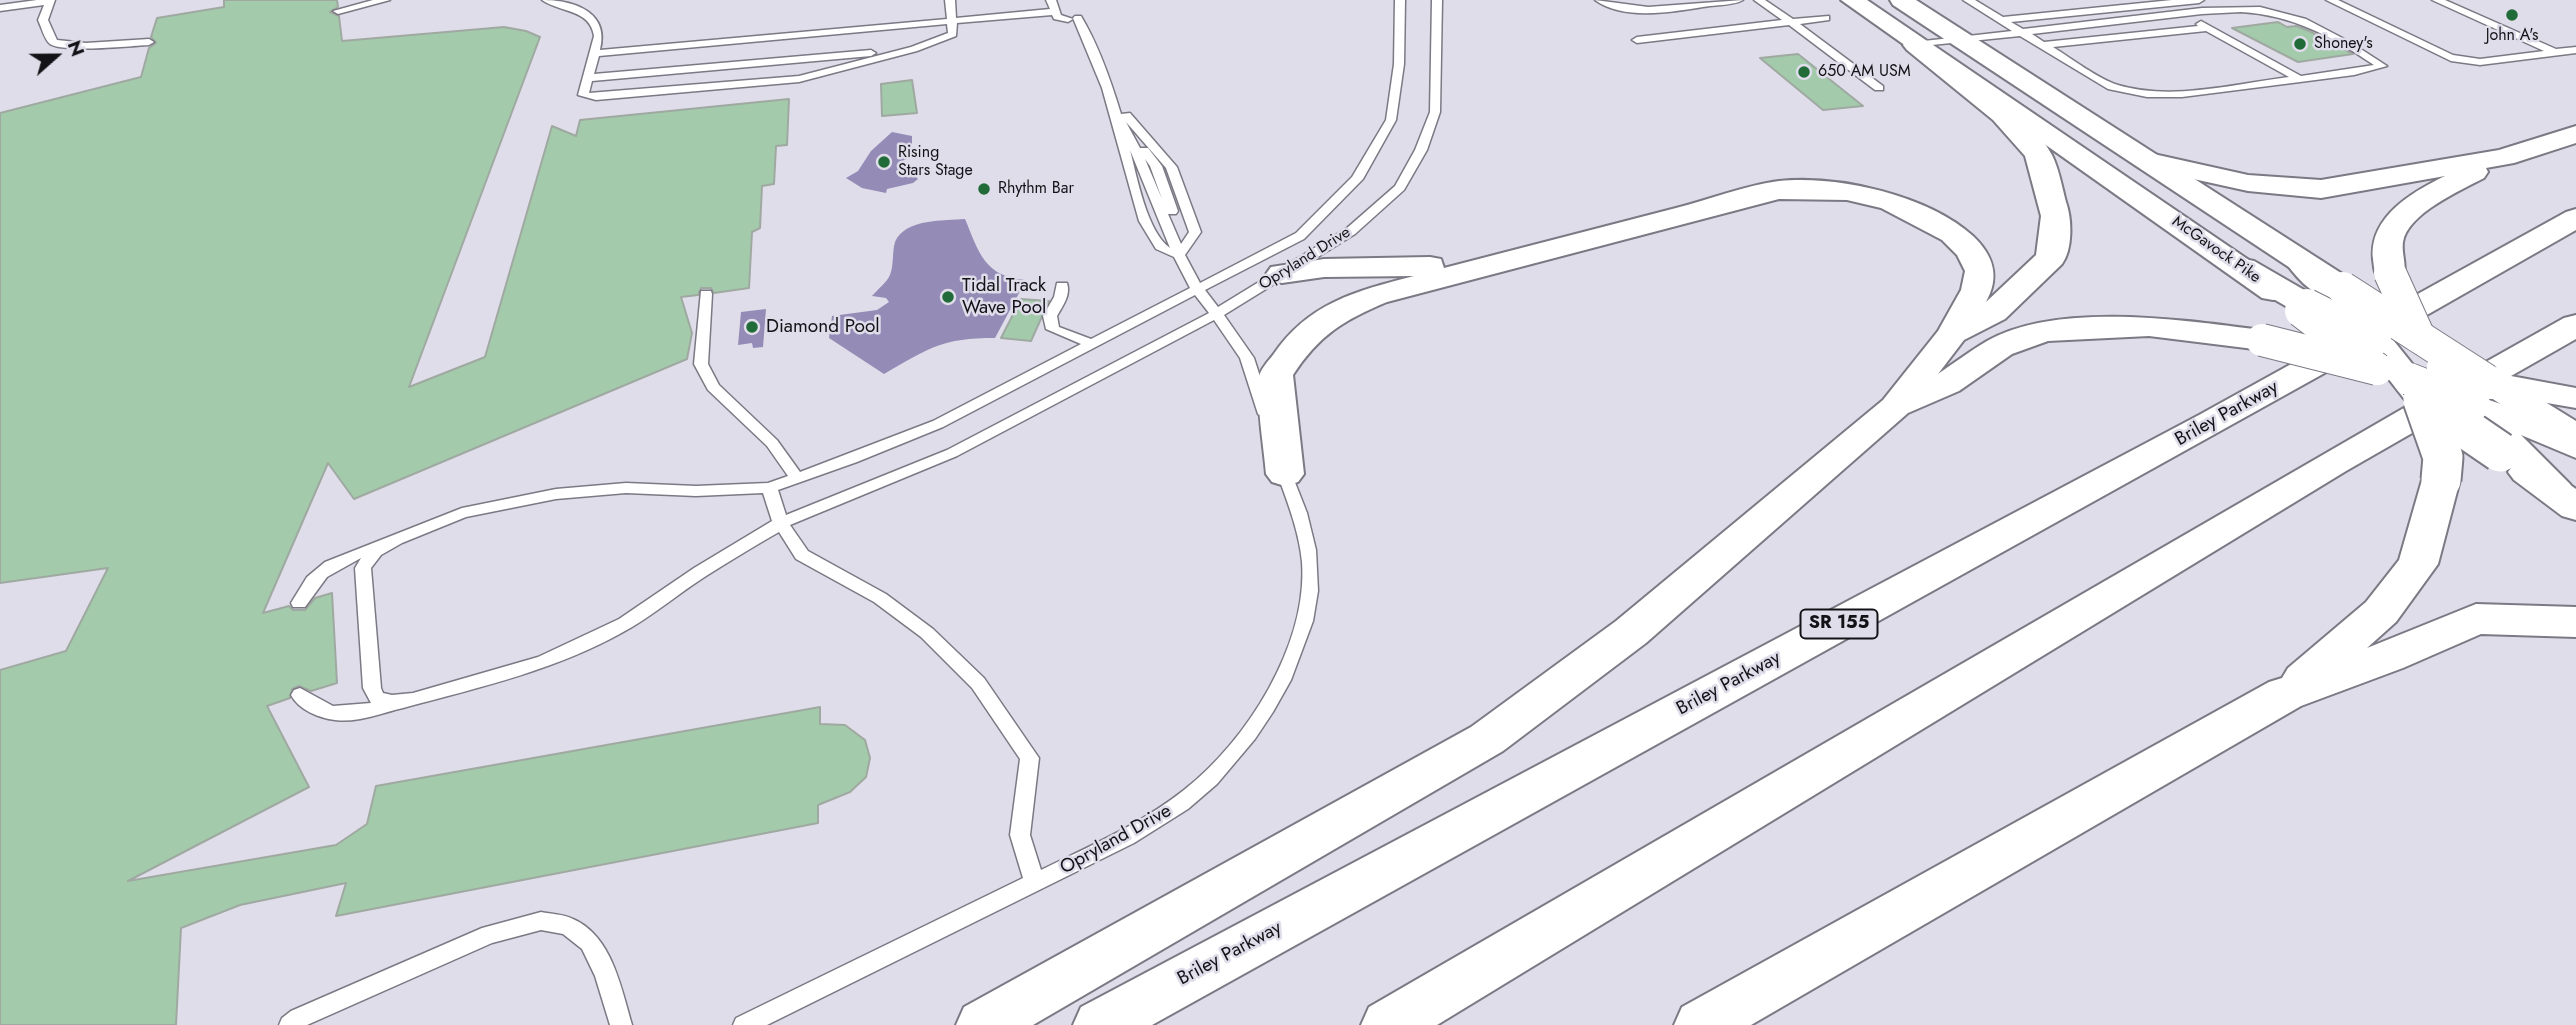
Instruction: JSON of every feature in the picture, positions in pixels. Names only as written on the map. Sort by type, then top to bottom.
[{"type":"main road","name":"McGavock Pike","points":[[1852,0],[2243,268],[2419,337],[2481,393],[2542,431],[2566,500]]},
{"type":"main road","name":"McGavock Pike","points":[[1901,0],[2299,260],[2321,299],[2396,372],[2542,431]]},
{"type":"main road","points":[[1915,45],[2002,114],[2024,137],[2038,155],[2056,216],[2051,258],[1994,312],[1952,334]]},
{"type":"main road","points":[[2149,161],[2249,183],[2321,189],[2504,157],[2576,134]]},
{"type":"main road","points":[[2504,157],[2447,186],[2405,214],[2388,239],[2390,273],[2419,337],[2443,367],[2542,431],[2576,447]]},
{"type":"main road","points":[[983,1025],[1487,739],[1631,632],[1895,407],[1952,334],[1977,290],[1980,271],[1971,251],[1952,234],[1925,217],[1891,202],[1847,191],[1778,190],[1377,295],[1339,310],[1312,329],[1292,351],[1276,375],[1285,474]]},
{"type":"main road","name":"Briley Parkway","points":[[1100,1025],[2200,429],[2576,218]]},
{"type":"main road","points":[[1282,274],[1324,268],[1502,263]]},
{"type":"main road","points":[[1388,1025],[2182,552],[2576,325]]},
{"type":"main road","points":[[1895,407],[1947,384],[2000,347],[2043,331],[2149,326],[2262,340],[2481,393]]},
{"type":"main road","points":[[2396,372],[2443,367]]},
{"type":"main road","points":[[2285,694],[2381,612],[2418,564],[2441,480],[2443,457],[2396,372]]},
{"type":"main road","points":[[1701,1025],[2285,694],[2388,657],[2476,619],[2576,622]]},
{"type":"lane","points":[[338,11],[391,0]]},
{"type":"lane","points":[[547,0],[591,18],[598,26],[598,41],[583,95],[596,97],[799,79],[914,50],[953,34],[950,0]]},
{"type":"lane","points":[[1051,0],[1053,12],[1057,17],[1073,19],[1099,64],[1128,132],[1156,166],[1182,251],[1197,289]]},
{"type":"lane","name":"Opryland Drive","points":[[299,603],[308,583],[342,561],[462,513],[556,494],[626,488],[748,491],[769,488],[797,478],[938,424],[1300,236],[1357,179],[1391,120],[1399,64],[1400,0]]},
{"type":"lane","name":"Opryland Drive","points":[[413,700],[544,662],[613,629],[781,523],[953,453],[1216,314],[1352,231],[1400,188],[1421,150],[1435,112],[1437,0]]},
{"type":"lane","points":[[1600,0],[1626,9],[1738,0]]},
{"type":"lane","points":[[1759,0],[1879,88]]},
{"type":"lane","points":[[1915,45],[1961,39],[2022,33],[2242,7],[2283,13],[2362,52],[2382,65],[2182,94],[2147,94],[2112,88],[2043,46],[2022,33],[2002,20],[1968,0]]},
{"type":"lane","points":[[2002,20],[2199,0]]},
{"type":"lane","points":[[2331,0],[2451,58],[2480,62],[2576,50]]},
{"type":"lane","points":[[2437,0],[2557,53]]},
{"type":"lane","points":[[0,8],[49,1],[43,20],[53,42],[86,46],[149,42]]},
{"type":"lane","points":[[595,53],[1053,12]]},
{"type":"lane","points":[[2183,14],[2300,79]]},
{"type":"lane","points":[[1637,40],[1826,18]]},
{"type":"lane","points":[[2125,21],[2148,34]]},
{"type":"lane","points":[[2043,46],[2207,27]]},
{"type":"lane","points":[[588,78],[914,50]]},
{"type":"lane","points":[[1120,114],[1126,161],[1150,230],[1161,248],[1182,251]]},
{"type":"lane","points":[[1120,114],[1171,167],[1195,232],[1182,251]]},
{"type":"lane","points":[[1062,286],[1060,297],[1050,316],[1053,329],[1092,344]]},
{"type":"lane","name":"Opryland Drive","points":[[744,1025],[1035,884],[1127,837],[1175,808],[1210,779],[1249,733],[1279,685],[1295,653],[1308,604],[1310,563],[1303,526],[1247,358],[1197,289]]},
{"type":"lane","points":[[706,294],[701,364],[713,387],[772,443],[797,478]]},
{"type":"lane","points":[[769,488],[781,523],[802,555],[880,597],[927,633],[978,683],[1030,758],[1020,835],[1035,884]]},
{"type":"lane","points":[[396,539],[375,551],[363,568],[372,688],[377,698],[392,702],[413,700]]},
{"type":"lane","points":[[300,695],[313,709],[332,714],[352,713],[413,700]]},
{"type":"lane","points":[[290,1025],[299,1018],[489,935],[541,921],[568,926],[590,942],[606,975],[621,1025]]},
{"type":"shaded area","name":"Rising Stars Stage","points":[[892,132],[912,136],[912,158],[903,160],[918,179],[913,183],[887,189],[886,193],[862,188],[846,178],[858,171],[871,151]]},
{"type":"shaded area","name":"Tidal Track Wave Pool","points":[[965,219],[979,252],[992,268],[1012,278],[1026,280],[995,338],[962,340],[936,346],[884,374],[829,338],[832,316],[877,310],[889,302],[886,298],[872,296],[890,275],[895,242],[900,234],[926,222]]},
{"type":"shaded area","name":"Diamond Pool","points":[[766,309],[763,347],[753,348],[752,343],[738,345],[741,312]]},
{"type":"building","points":[[224,0],[337,0],[338,7],[330,12],[339,16],[342,41],[504,27],[540,37],[409,387],[485,357],[552,126],[576,136],[580,120],[789,99],[787,145],[776,146],[774,184],[762,186],[760,228],[752,232],[749,288],[714,293],[711,288],[701,288],[698,295],[681,297],[692,333],[687,359],[354,499],[328,463],[263,613],[289,606],[293,610],[305,610],[315,598],[332,593],[337,683],[311,691],[299,686],[292,689],[290,698],[267,706],[309,787],[128,881],[336,845],[367,824],[376,786],[820,707],[820,724],[845,725],[865,740],[870,758],[866,777],[850,792],[818,805],[818,823],[336,916],[346,883],[240,905],[181,928],[176,1025],[0,1025],[0,670],[66,651],[108,568],[0,583],[0,113],[141,77],[149,48],[156,43],[151,37],[157,18],[224,7]]},
{"type":"building","name":"Shoney's","points":[[2278,22],[2287,27],[2296,26],[2309,31],[2353,54],[2298,62],[2232,28]]},
{"type":"building","points":[[1798,54],[1863,106],[1823,110],[1760,58]]},
{"type":"building","points":[[912,80],[917,113],[882,116],[881,84]]},
{"type":"building","points":[[1021,299],[1049,301],[1031,341],[1001,338]]},
{"type":"place","name":"John A's","points":[[2512,15]]},
{"type":"place","name":"Shoney's","points":[[2300,44]]},
{"type":"place","name":"650 AM USM","points":[[1804,72]]},
{"type":"place","name":"Rising Stars Stage","points":[[884,162]]},
{"type":"place","name":"Rhythm Bar","points":[[984,189]]},
{"type":"place","name":"Tidal Track Wave Pool","points":[[948,297]]},
{"type":"place","name":"Diamond Pool","points":[[752,327]]}]
